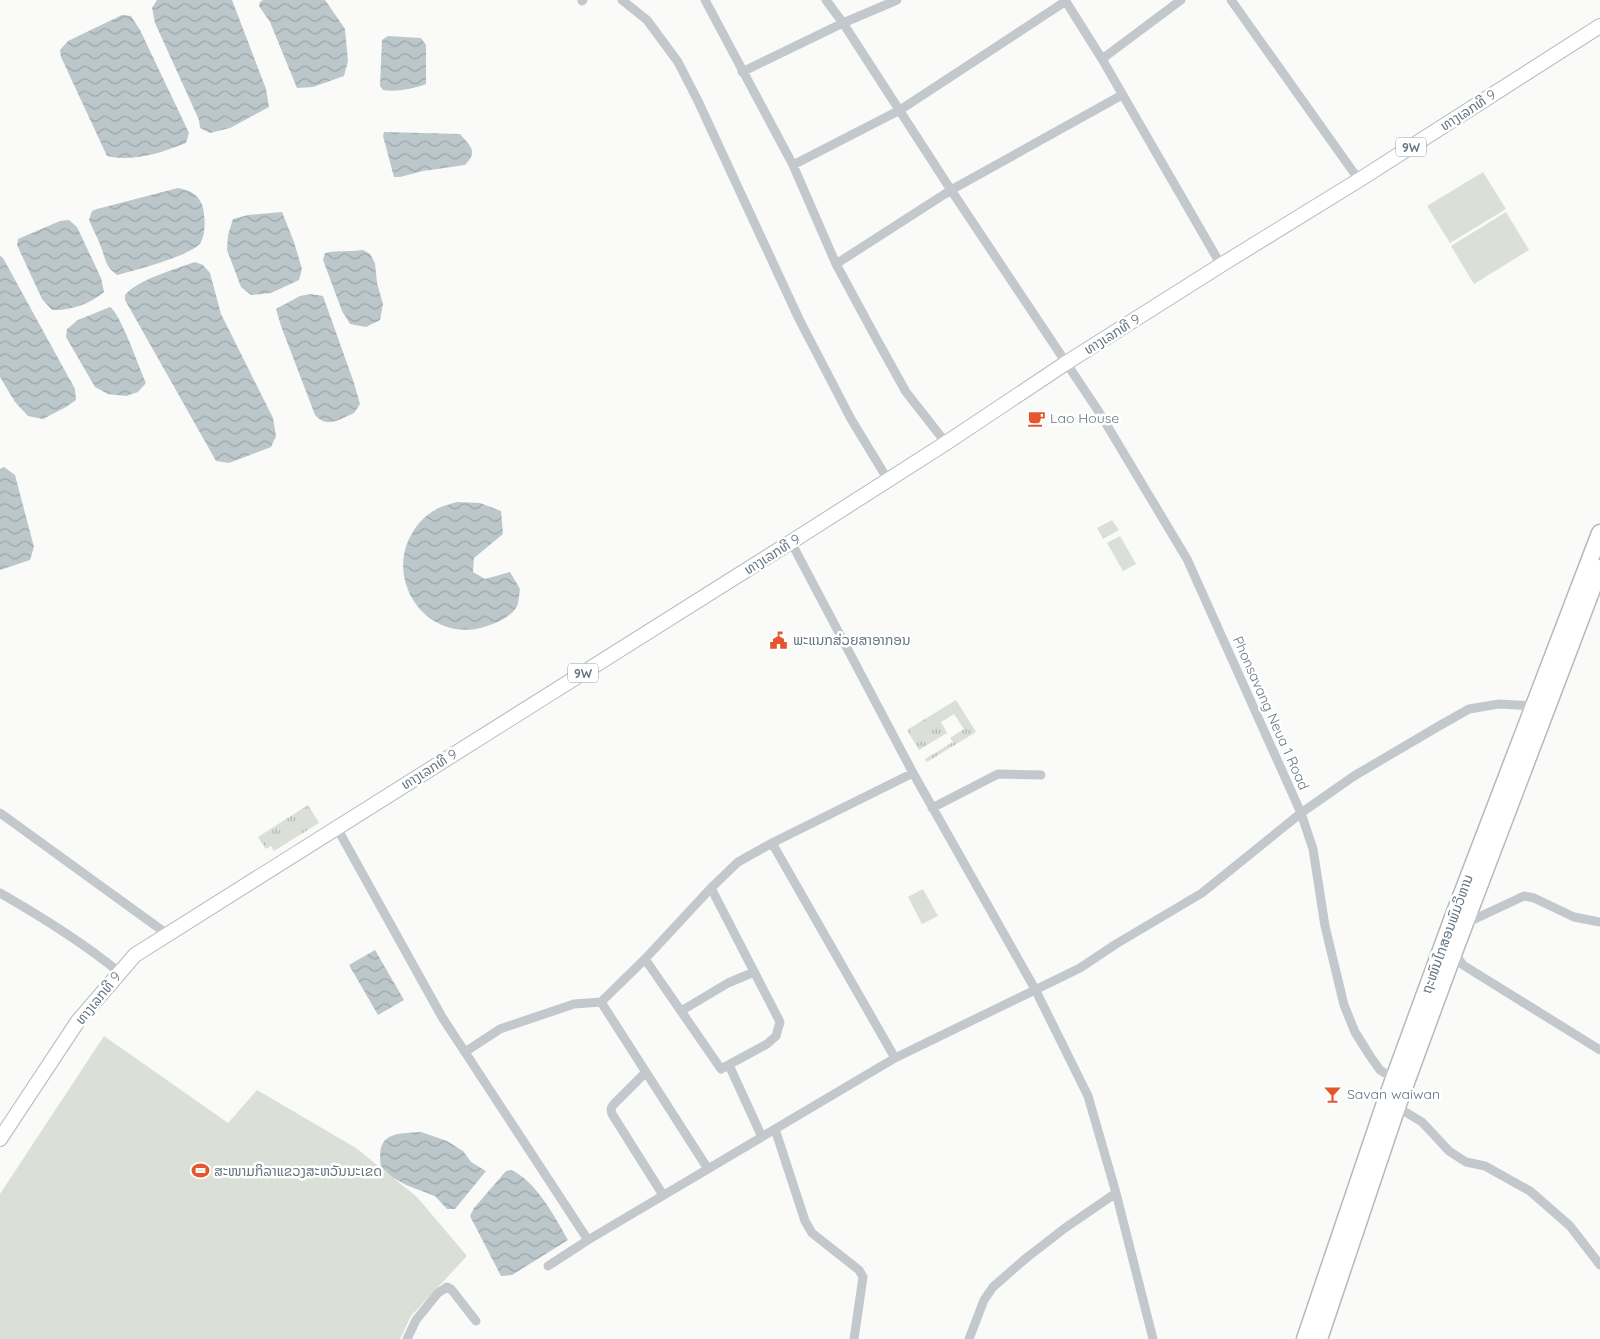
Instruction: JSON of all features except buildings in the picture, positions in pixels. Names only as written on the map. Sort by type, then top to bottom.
[{"type":"highway","name":"ຖະໜົນໄກສອນພົມວິຫານ","points":[[1305,1339],[1400,1081],[1533,706],[1600,533]]},
{"type":"highway","name":"ຖະໜົນໄກສອນພົມວິຫານ","points":[[1319,1339],[1397,1108],[1400,1081],[1454,952],[1600,568]]},
{"type":"main road","name":"ທາງເລກທີ 9","points":[[0,1139],[78,1021],[135,954],[791,542],[1221,265],[1359,180],[1600,26]]},
{"type":"street","points":[[622,0],[647,20],[682,70],[698,100],[799,318],[850,418],[888,480]]},
{"type":"street","points":[[705,0],[793,165],[836,264],[906,392],[946,443]]},
{"type":"street","name":"Phonsavang Neua 1 Road","points":[[826,0],[1099,412],[1187,559],[1301,813],[1313,849],[1325,926],[1344,1004],[1355,1032],[1380,1070],[1400,1081]]},
{"type":"street","points":[[742,72],[843,23],[897,0]]},
{"type":"street","points":[[1102,59],[1181,0]]},
{"type":"street","points":[[1232,0],[1359,180]]},
{"type":"street","points":[[793,165],[900,110],[1066,1],[1102,59],[1221,265]]},
{"type":"street","points":[[836,264],[951,190],[1122,95]]},
{"type":"street","points":[[791,542],[894,735],[912,773],[1035,989],[1088,1096],[1116,1193],[1153,1339]]},
{"type":"street","points":[[548,1266],[588,1240],[895,1058],[1080,968],[1116,944],[1202,893],[1301,813],[1354,776],[1469,709],[1499,704],[1533,706]]},
{"type":"street","points":[[465,1052],[500,1029],[574,1004],[601,1002],[738,862],[912,773]]},
{"type":"street","points":[[932,808],[998,774],[1042,775]]},
{"type":"street","points":[[0,813],[167,934]]},
{"type":"street","points":[[337,828],[442,1017],[588,1240]]},
{"type":"street","points":[[772,843],[895,1058]]},
{"type":"street","points":[[645,959],[721,1069],[767,1044],[776,1036],[780,1022],[711,888]]},
{"type":"street","points":[[0,893],[44,918],[97,954],[119,972]]},
{"type":"street","points":[[1464,924],[1524,896],[1534,898],[1574,917],[1600,922]]},
{"type":"street","points":[[1454,952],[1462,965],[1600,1050]]},
{"type":"street","points":[[681,1011],[728,983],[754,972]]},
{"type":"street","points":[[601,1002],[708,1169]]},
{"type":"street","points":[[729,1065],[762,1137]]},
{"type":"street","points":[[646,1072],[611,1109],[612,1114],[663,1196]]},
{"type":"street","points":[[1397,1108],[1422,1122],[1449,1151],[1466,1162],[1485,1166],[1530,1191],[1570,1226],[1600,1265]]},
{"type":"street","points":[[775,1129],[805,1221],[812,1233],[858,1270],[863,1277],[854,1339]]},
{"type":"street","points":[[969,1339],[980,1307],[993,1288],[1025,1259],[1065,1228],[1116,1193]]},
{"type":"street","points":[[407,1339],[416,1320],[438,1293],[447,1288],[451,1290],[476,1321]]},
{"type":"green space","points":[[1483,172],[1506,209],[1450,243],[1427,206]]},
{"type":"green space","points":[[1506,212],[1529,250],[1474,284],[1451,246]]},
{"type":"green space","points":[[1112,520],[1119,530],[1103,539],[1097,528]]},
{"type":"green space","points":[[1120,536],[1136,564],[1123,571],[1107,543]]},
{"type":"green space","points":[[956,700],[976,732],[927,762],[925,759],[953,742],[950,738],[964,729],[954,714],[941,722],[947,733],[919,750],[907,730]]},
{"type":"green space","points":[[308,805],[319,823],[274,851],[271,846],[266,849],[258,837]]},
{"type":"green space","points":[[923,889],[938,916],[922,924],[908,897]]},
{"type":"green space","name":"ສະໜາມກິລາແຂວງສະຫວັນນະເຂດ","points":[[104,1036],[228,1123],[257,1090],[356,1148],[417,1197],[467,1256],[411,1316],[400,1339],[0,1339],[0,1194]]},
{"type":"water","points":[[157,0],[232,0],[266,89],[269,107],[230,128],[210,133],[200,128],[199,120],[155,23],[152,8]]},
{"type":"water","points":[[263,0],[325,0],[345,29],[348,61],[344,76],[313,87],[297,88],[270,22],[259,6]]},
{"type":"water","points":[[122,15],[131,16],[140,30],[189,133],[186,143],[157,153],[137,157],[117,158],[107,156],[61,57],[60,50],[68,41]]},
{"type":"water","points":[[388,36],[421,38],[426,45],[426,84],[405,90],[383,90],[380,86],[382,40]]},
{"type":"water","points":[[384,132],[460,134],[470,145],[472,156],[465,165],[394,177],[383,136]]},
{"type":"water","points":[[178,188],[194,194],[202,203],[205,225],[201,242],[196,247],[176,257],[117,275],[106,262],[89,220],[92,211]]},
{"type":"water","points":[[282,212],[302,269],[299,280],[271,293],[251,295],[241,287],[227,250],[228,235],[233,219],[248,215]]},
{"type":"water","points":[[69,220],[77,227],[101,278],[104,292],[80,306],[52,310],[42,299],[17,245],[18,239],[60,221]]},
{"type":"water","points":[[363,250],[370,254],[375,263],[377,283],[383,304],[380,320],[366,327],[350,324],[342,311],[323,260],[325,253]]},
{"type":"water","points":[[0,256],[3,258],[75,389],[76,400],[43,419],[28,416],[15,402],[0,377]]},
{"type":"water","points":[[195,262],[203,265],[210,273],[221,314],[273,418],[276,436],[271,447],[229,463],[216,461],[125,300],[125,295],[138,284]]},
{"type":"water","points":[[310,294],[323,296],[360,404],[354,413],[334,422],[324,421],[315,415],[276,309],[300,296]]},
{"type":"water","points":[[110,307],[124,330],[146,383],[138,392],[126,396],[108,394],[95,387],[66,337],[67,329],[78,320]]},
{"type":"water","points":[[4,467],[15,475],[34,547],[30,560],[0,570],[0,469]]},
{"type":"water","points":[[457,502],[480,503],[501,511],[503,534],[474,558],[473,572],[485,579],[510,572],[520,589],[517,606],[507,617],[487,626],[465,630],[446,627],[429,617],[416,604],[407,586],[403,567],[406,547],[418,524],[436,510]]},
{"type":"water","points":[[375,950],[404,1000],[378,1015],[349,965]]},
{"type":"water","points":[[421,1132],[447,1141],[463,1151],[471,1162],[486,1171],[455,1209],[447,1209],[435,1196],[406,1185],[392,1177],[381,1167],[381,1147],[384,1141],[389,1137],[403,1133]]},
{"type":"water","points":[[511,1170],[529,1182],[537,1191],[568,1240],[512,1275],[501,1276],[470,1216],[474,1208],[506,1171]]},
{"type":"place","name":"Lao House","points":[[1036,418]]},
{"type":"place","name":"ພະແນກສ່ວຍສາອາກອນ","points":[[779,640]]},
{"type":"place","name":"Savan waiwan","points":[[1333,1094]]},
{"type":"place","name":"ສະໜາມກິລາແຂວງສະຫວັນນະເຂດ","points":[[200,1171]]}]
